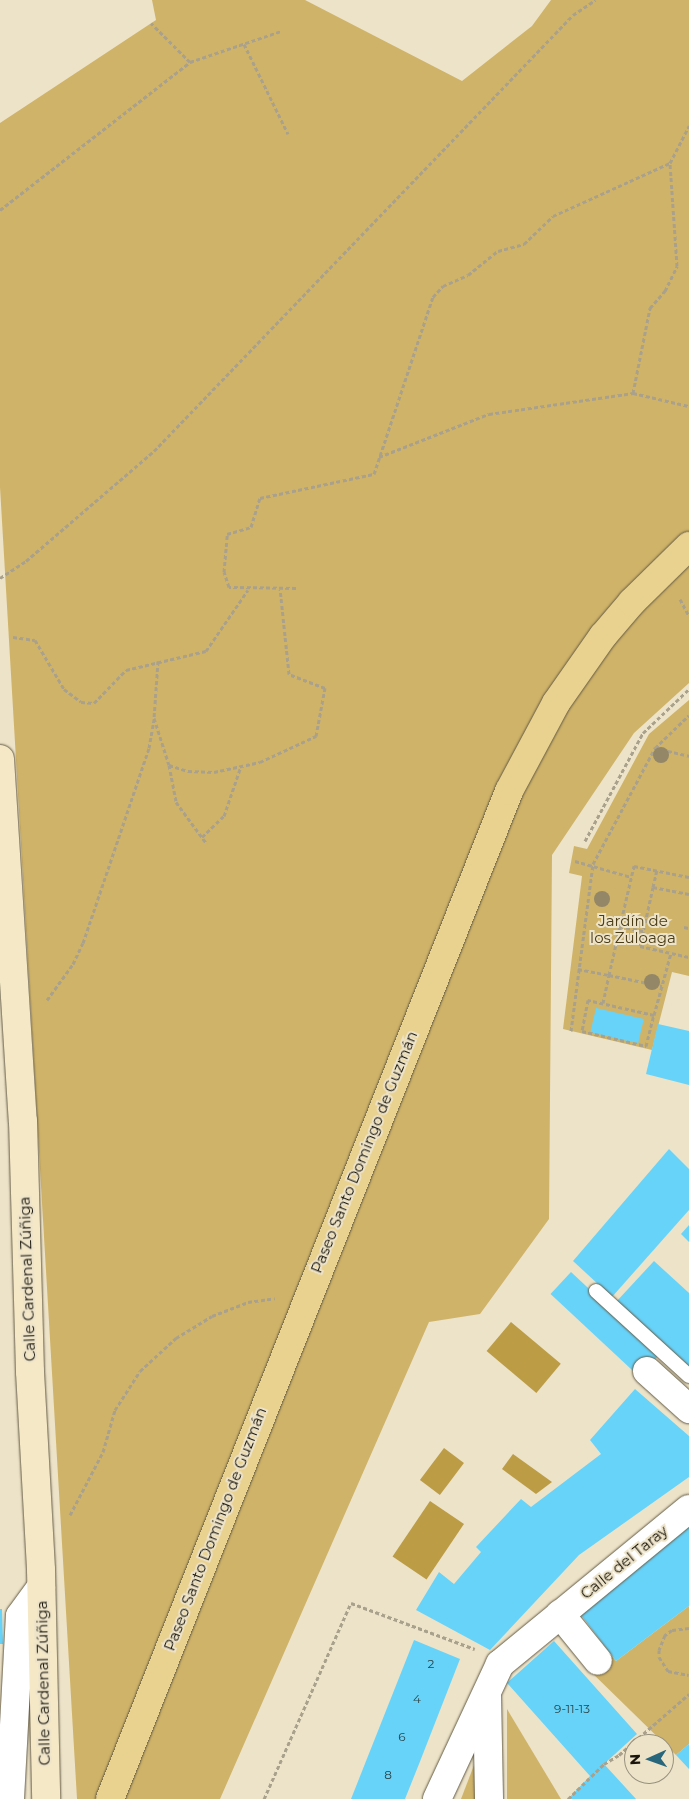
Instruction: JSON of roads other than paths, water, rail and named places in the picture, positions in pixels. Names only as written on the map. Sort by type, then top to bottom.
[{"type":"main road","name":"Paseo Santo Domingo de Guzmán","points":[[110,1799],[509,790],[556,704],[603,636],[632,602],[689,546]]},
{"type":"street","name":"Calle Cardenal Zúñiga","points":[[0,759],[22,1121],[30,1372],[41,1587],[46,1799]]},
{"type":"street","points":[[647,1371],[689,1409]]},
{"type":"street","name":"Calle del Taray","points":[[487,1690],[504,1660],[689,1509]]},
{"type":"street","points":[[10,1799],[20,1616],[41,1587]]},
{"type":"street","points":[[560,1614],[598,1661]]},
{"type":"street","points":[[437,1799],[487,1690]]},
{"type":"street","points":[[487,1690],[489,1799]]},
{"type":"lane","points":[[596,1291],[689,1376]]},
{"type":"park label","name":"Jardín de los Zuloaga","points":[[633,928]]}]
